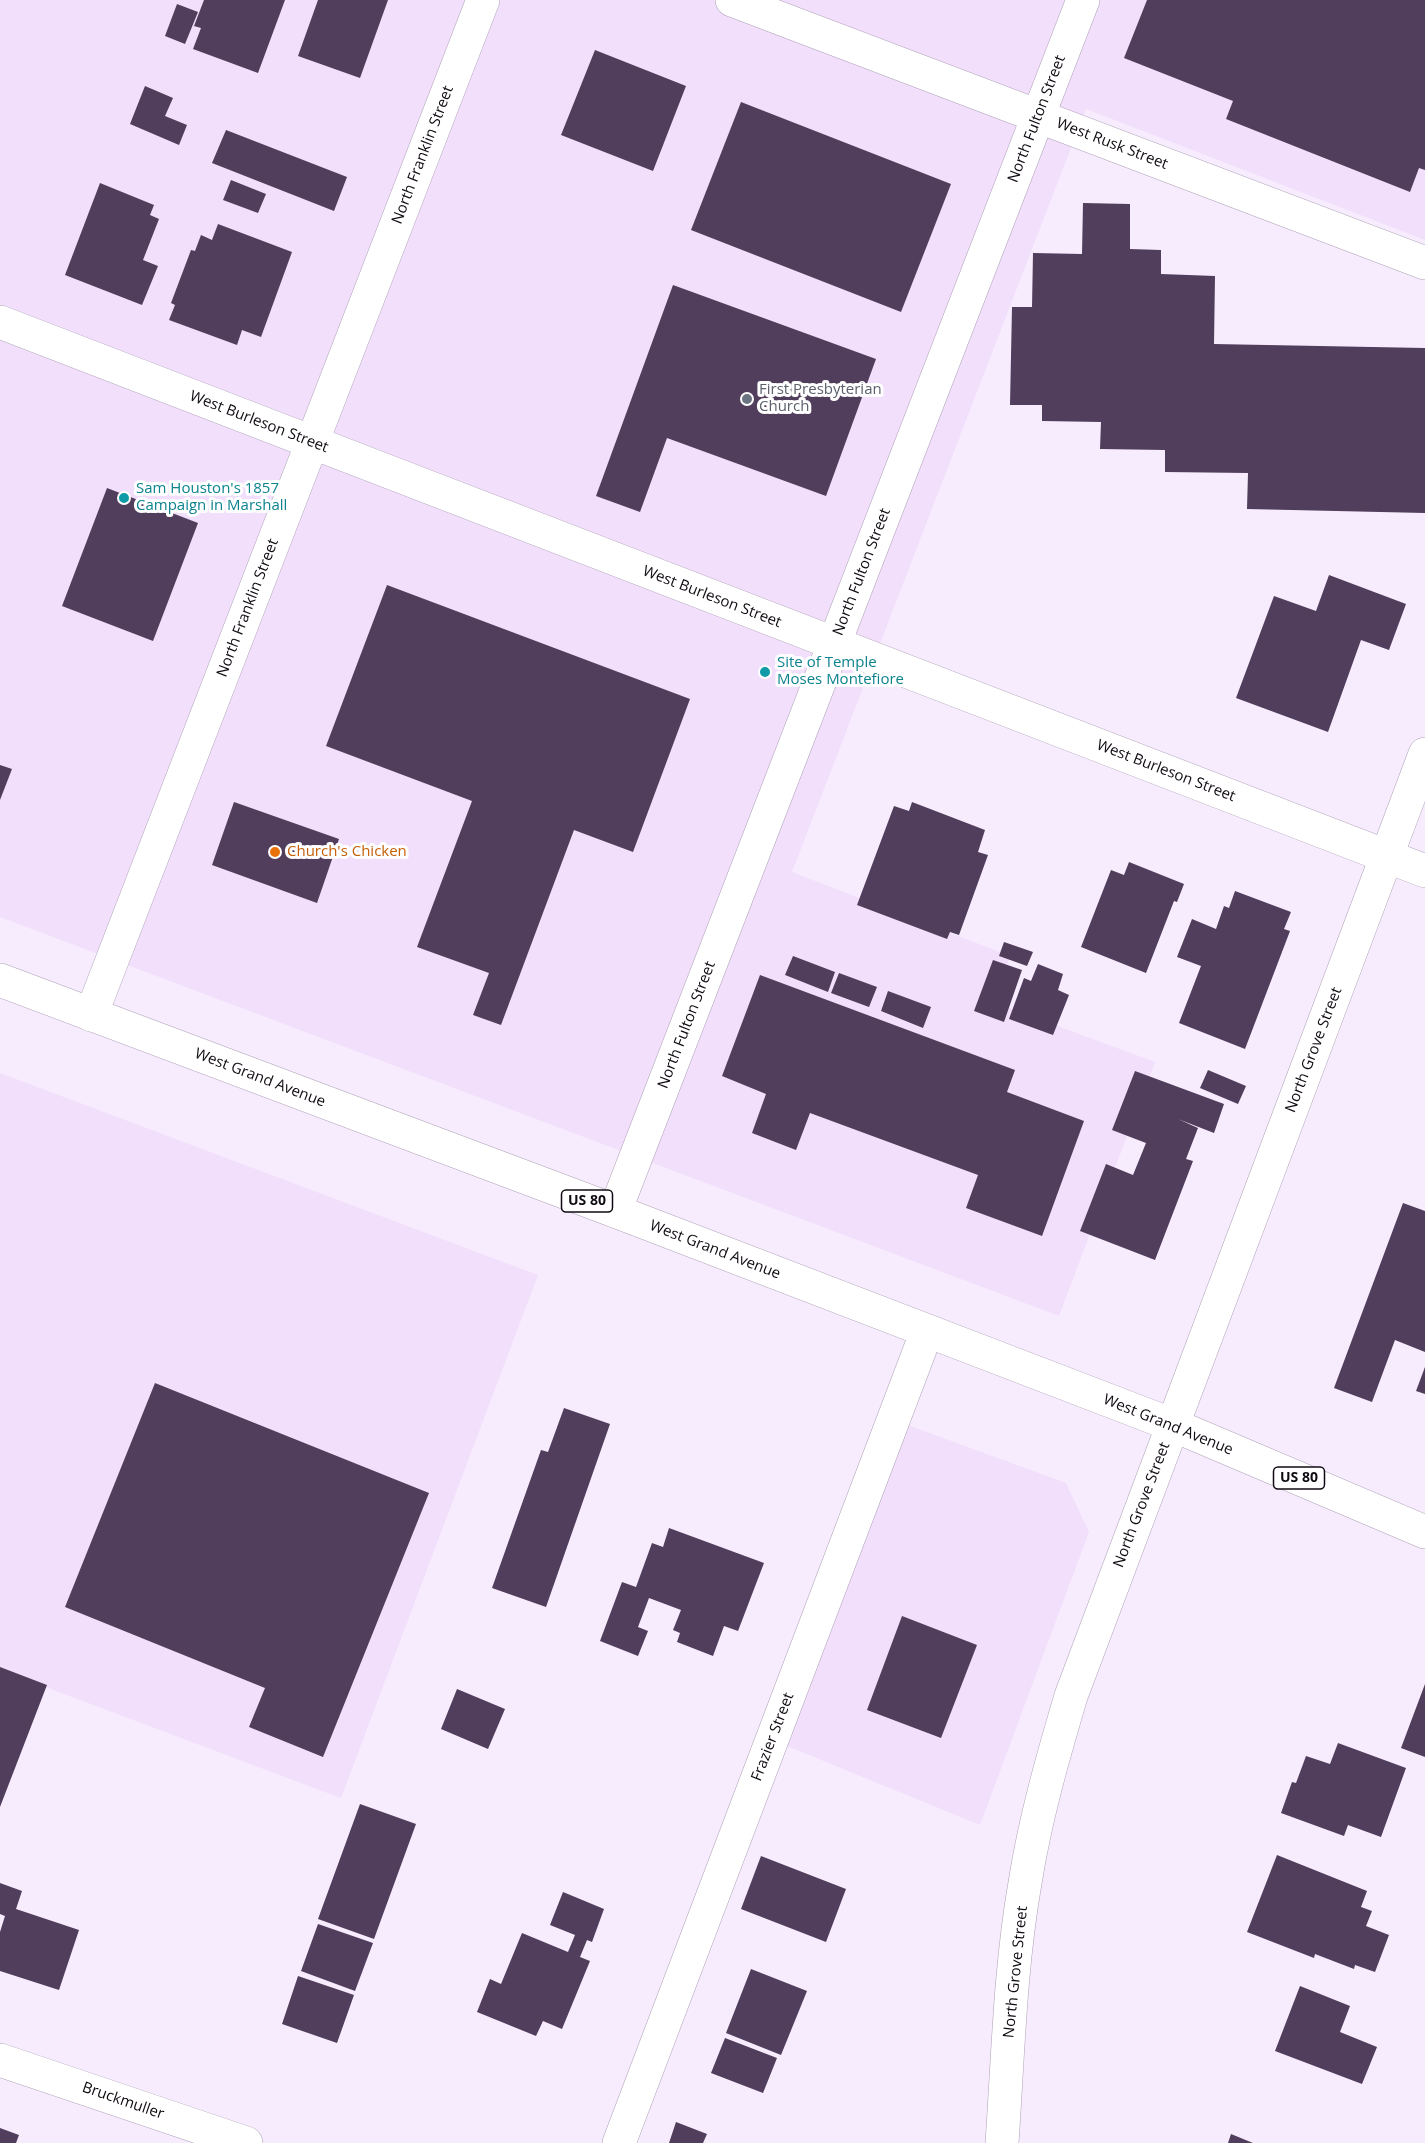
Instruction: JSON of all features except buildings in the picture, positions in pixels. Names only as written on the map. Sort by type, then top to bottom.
[{"type":"main road","name":"North Franklin Street","points":[[91,1015],[483,0]]},
{"type":"main road","name":"West Rusk Street","points":[[732,0],[1425,263]]},
{"type":"main road","name":"North Fulton Street","points":[[615,1211],[1083,0]]},
{"type":"main road","name":"West Burleson Street","points":[[0,322],[1425,871]]},
{"type":"main road","name":"North Grove Street","points":[[1002,2143],[1017,1941],[1025,1883],[1041,1808],[1071,1696],[1425,754]]},
{"type":"main road","name":"West Grand Avenue","points":[[0,980],[615,1211],[1173,1425],[1425,1532]]},
{"type":"main road","name":"Frazier Street","points":[[619,2143],[927,1331]]},
{"type":"main road","name":"Bruckmuller","points":[[0,2060],[246,2143]]},
{"type":"shaded area","points":[[0,0],[1425,0],[1425,240],[1086,109],[792,872],[1010,956],[993,1002],[1155,1062],[1059,1316],[0,917]]},
{"type":"shaded area","points":[[0,1073],[538,1275],[341,1798],[0,1670]]},
{"type":"shaded area","points":[[902,1423],[1066,1483],[1089,1532],[980,1825],[782,1744]]},
{"type":"place","name":"First Presbyterian Church","points":[[747,399]]},
{"type":"place","name":"Sam Houston's 1857 Campaign in Marshall","points":[[124,498]]},
{"type":"place","name":"Site of Temple Moses Montefiore","points":[[765,672]]},
{"type":"place","name":"Church's Chicken","points":[[275,852]]}]
